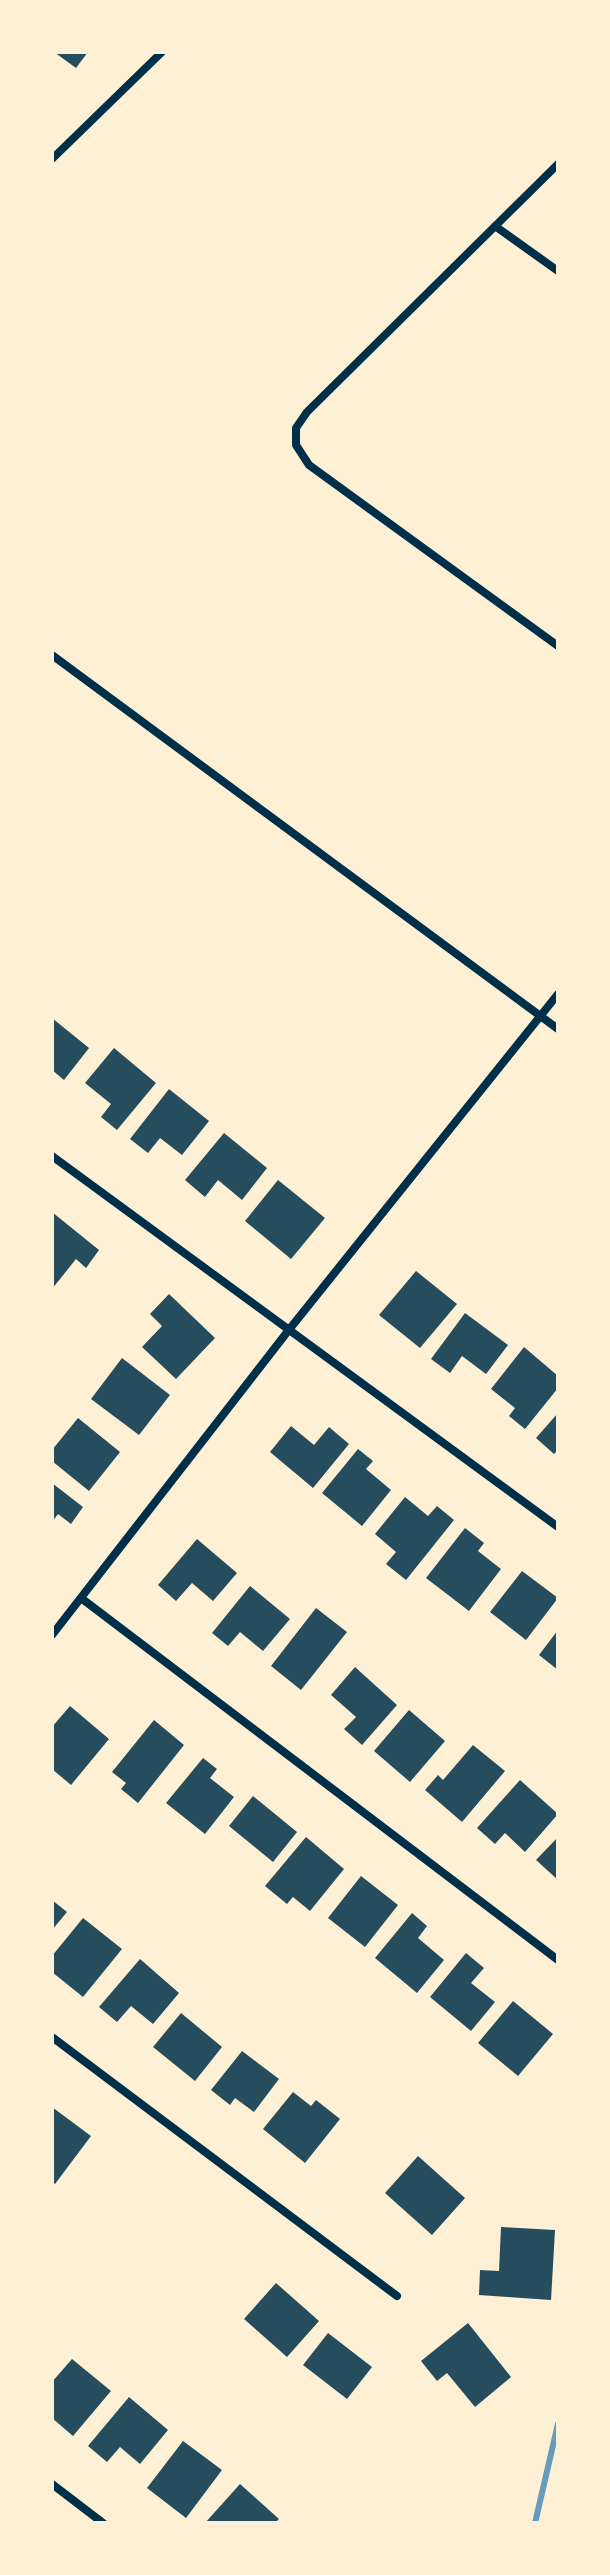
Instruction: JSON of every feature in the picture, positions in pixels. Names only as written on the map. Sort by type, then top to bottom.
[{"type":"street","points":[[52,159],[162,52]]},
{"type":"street","points":[[558,164],[307,412],[296,428],[296,445],[309,465],[558,646]]},
{"type":"street","points":[[495,226],[558,271]]},
{"type":"street","points":[[52,655],[558,1029]]},
{"type":"street","points":[[52,1635],[288,1331],[558,994]]},
{"type":"street","points":[[52,1156],[558,1527]]},
{"type":"street","points":[[81,1598],[558,1960]]},
{"type":"street","points":[[52,2037],[397,2296]]},
{"type":"street","points":[[52,2484],[103,2523]]},
{"type":"building","points":[[54,52],[88,52],[76,68]]},
{"type":"building","points":[[52,1018],[89,1048],[64,1080],[52,1070]]},
{"type":"building","points":[[114,1048],[156,1083],[117,1130],[101,1117],[111,1104],[85,1083]]},
{"type":"building","points":[[169,1089],[209,1121],[182,1155],[160,1138],[148,1153],[130,1139]]},
{"type":"building","points":[[224,1133],[267,1168],[242,1200],[218,1180],[205,1197],[185,1180]]},
{"type":"building","points":[[278,1180],[325,1218],[291,1259],[245,1221]]},
{"type":"building","points":[[52,1212],[99,1250],[86,1268],[76,1259],[52,1289]]},
{"type":"building","points":[[416,1271],[457,1304],[420,1348],[379,1315]]},
{"type":"building","points":[[169,1294],[215,1338],[176,1379],[142,1347],[162,1326],[150,1314]]},
{"type":"building","points":[[465,1313],[508,1345],[486,1374],[462,1356],[450,1373],[431,1359]]},
{"type":"building","points":[[524,1347],[558,1376],[558,1388],[525,1429],[509,1416],[515,1408],[491,1389]]},
{"type":"building","points":[[122,1358],[170,1395],[139,1435],[91,1399]]},
{"type":"building","points":[[558,1413],[558,1450],[554,1454],[536,1438]]},
{"type":"building","points":[[78,1418],[120,1452],[89,1491],[52,1461],[52,1450]]},
{"type":"building","points":[[291,1426],[314,1445],[329,1427],[349,1444],[313,1488],[270,1452]]},
{"type":"building","points":[[358,1449],[373,1461],[366,1469],[391,1490],[362,1526],[322,1493]]},
{"type":"building","points":[[52,1483],[83,1507],[71,1524],[58,1514],[52,1522]]},
{"type":"building","points":[[405,1497],[428,1516],[437,1506],[454,1520],[406,1580],[386,1564],[396,1552],[375,1534]]},
{"type":"building","points":[[465,1528],[484,1543],[478,1551],[501,1569],[469,1611],[426,1578]]},
{"type":"building","points":[[197,1539],[237,1573],[213,1601],[192,1583],[176,1601],[158,1585]]},
{"type":"building","points":[[522,1571],[558,1598],[526,1640],[490,1612]]},
{"type":"building","points":[[250,1586],[290,1619],[263,1651],[240,1632],[228,1646],[212,1633]]},
{"type":"building","points":[[316,1608],[347,1632],[301,1690],[271,1666]]},
{"type":"building","points":[[558,1630],[558,1670],[539,1655]]},
{"type":"building","points":[[355,1667],[397,1705],[362,1745],[344,1729],[356,1717],[331,1695]]},
{"type":"building","points":[[70,1706],[109,1739],[71,1785],[52,1769],[52,1727]]},
{"type":"building","points":[[409,1710],[445,1741],[410,1782],[374,1751]]},
{"type":"building","points":[[154,1720],[184,1745],[138,1803],[121,1789],[126,1783],[112,1772]]},
{"type":"building","points":[[473,1745],[505,1771],[462,1822],[425,1790],[438,1775],[443,1780]]},
{"type":"building","points":[[203,1758],[217,1769],[210,1778],[234,1797],[205,1834],[166,1803]]},
{"type":"building","points":[[520,1780],[558,1814],[525,1852],[505,1833],[495,1844],[477,1828]]},
{"type":"building","points":[[253,1796],[297,1832],[273,1862],[229,1826]]},
{"type":"building","points":[[306,1837],[344,1869],[310,1911],[293,1897],[287,1904],[265,1886]]},
{"type":"building","points":[[558,1837],[558,1880],[536,1860]]},
{"type":"building","points":[[361,1876],[398,1905],[365,1947],[328,1918]]},
{"type":"building","points":[[52,1900],[67,1912],[52,1930]]},
{"type":"building","points":[[412,1913],[427,1926],[418,1938],[444,1960],[417,1993],[375,1958]]},
{"type":"building","points":[[83,1918],[122,1949],[83,1997],[52,1972],[52,1956]]},
{"type":"building","points":[[466,1953],[484,1968],[471,1983],[495,2002],[471,2031],[430,1997]]},
{"type":"building","points":[[140,1959],[179,1993],[153,2024],[131,2006],[117,2022],[99,2007]]},
{"type":"building","points":[[513,2001],[553,2034],[518,2076],[478,2043]]},
{"type":"building","points":[[181,2013],[222,2047],[195,2081],[153,2047]]},
{"type":"building","points":[[242,2051],[279,2079],[254,2112],[235,2098],[230,2105],[211,2090]]},
{"type":"building","points":[[293,2092],[311,2106],[316,2100],[340,2119],[305,2163],[263,2129]]},
{"type":"building","points":[[52,2107],[91,2136],[55,2184],[52,2181]]},
{"type":"building","points":[[418,2156],[465,2198],[432,2235],[385,2193]]},
{"type":"building","points":[[501,2227],[555,2230],[551,2300],[479,2295],[480,2270],[499,2271]]},
{"type":"building","points":[[276,2283],[319,2321],[287,2357],[244,2319]]},
{"type":"building","points":[[468,2323],[511,2377],[475,2407],[447,2373],[437,2381],[421,2361]]},
{"type":"building","points":[[328,2333],[372,2367],[347,2399],[303,2365]]},
{"type":"building","points":[[72,2359],[111,2391],[73,2436],[52,2418],[52,2382]]},
{"type":"building","points":[[129,2397],[168,2430],[140,2464],[120,2447],[107,2462],[88,2446]]},
{"type":"building","points":[[183,2441],[222,2470],[186,2518],[147,2488]]},
{"type":"building","points":[[240,2484],[279,2519],[275,2523],[205,2523]]},
{"type":"waterway","points":[[535,2523],[558,2424]]}]
